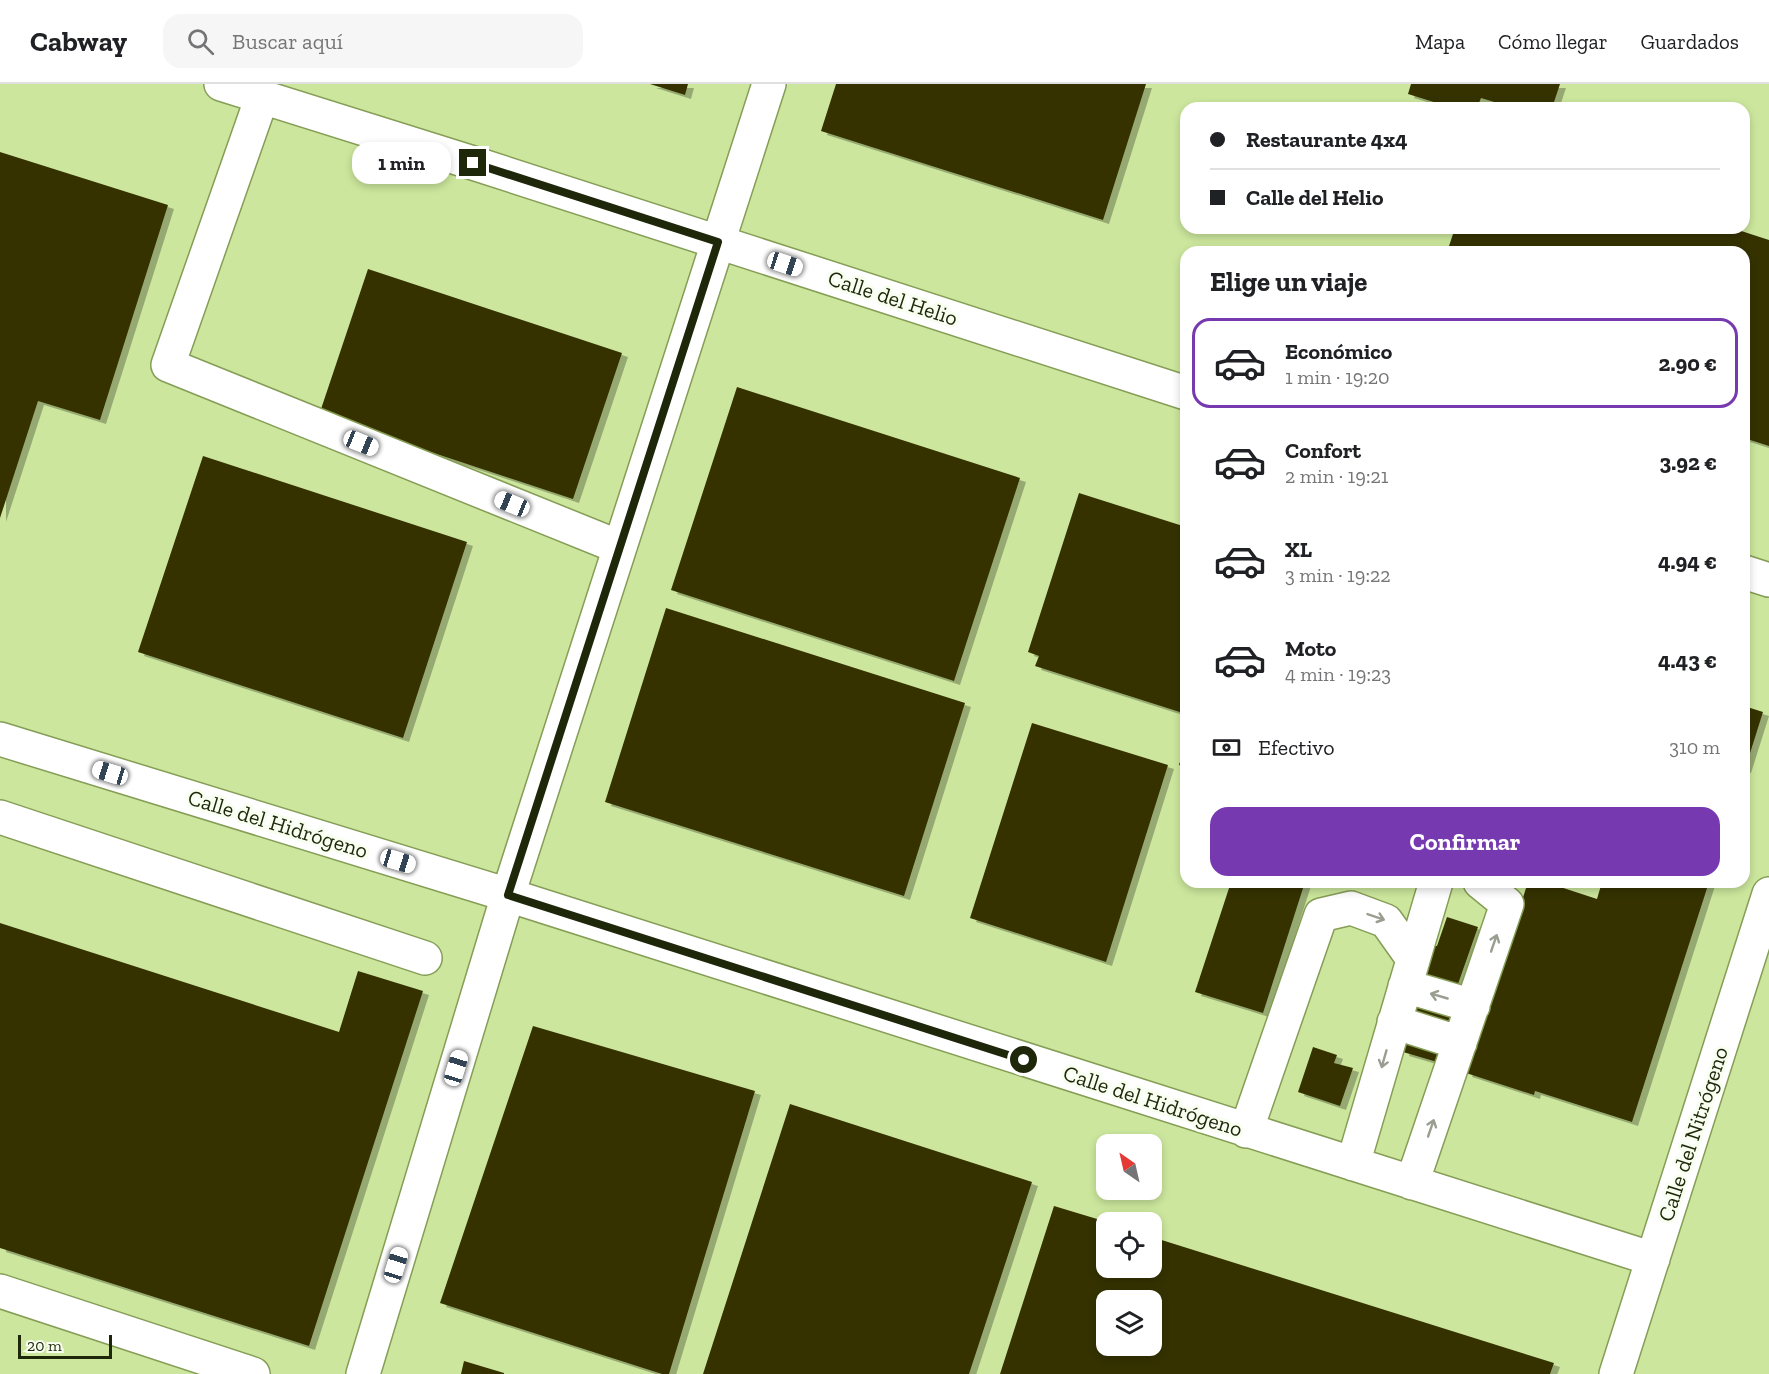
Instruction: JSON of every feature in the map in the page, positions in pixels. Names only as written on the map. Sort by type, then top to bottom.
[{"type":"street","name":"Calle del Helio","points":[[221,84],[1180,391]]},
{"type":"street","points":[[363,1374],[508,895],[769,84]]},
{"type":"street","points":[[262,97],[168,365],[620,547]]},
{"type":"street","points":[[1750,574],[1769,580]]},
{"type":"street","name":"Calle del Hidrógeno","points":[[0,739],[508,895],[1653,1259]]},
{"type":"street","points":[[0,817],[425,958]]},
{"type":"street","points":[[1353,1164],[1434,888]]},
{"type":"street","points":[[1412,1184],[1507,904],[1487,888]]},
{"type":"street","name":"Calle del Nitrógeno","points":[[1616,1374],[1769,894]]},
{"type":"street","points":[[1246,1131],[1321,915],[1350,908],[1386,921],[1409,973],[1473,1006]]},
{"type":"street","points":[[1395,1022],[1460,1043]]},
{"type":"street","points":[[0,1291],[253,1374]]},
{"type":"building","points":[[650,84],[688,84],[685,95]]},
{"type":"building","points":[[836,84],[1146,84],[1103,220],[821,131]]},
{"type":"building","points":[[1411,84],[1560,84],[1554,102],[1494,102],[1481,98],[1479,102],[1434,102],[1408,94]]},
{"type":"building","points":[[0,152],[168,205],[100,420],[38,401],[0,518]]},
{"type":"building","points":[[1453,234],[1750,234],[1769,240],[1769,446],[1750,440],[1750,246],[1449,246]]},
{"type":"building","points":[[368,269],[622,353],[573,499],[319,415]]},
{"type":"building","points":[[737,387],[1020,478],[954,681],[671,590]]},
{"type":"building","points":[[203,456],[467,542],[403,738],[138,652]]},
{"type":"building","points":[[1079,493],[1180,525],[1180,712],[1035,666],[1039,656],[1028,652]]},
{"type":"building","points":[[666,608],[965,703],[904,896],[605,802]]},
{"type":"building","points":[[1750,708],[1763,712],[1750,753]]},
{"type":"building","points":[[1032,723],[1168,765],[1106,962],[970,918]]},
{"type":"building","points":[[1229,888],[1303,888],[1263,1013],[1195,992]]},
{"type":"building","points":[[1526,888],[1563,888],[1597,899],[1600,888],[1707,888],[1632,1122],[1535,1091],[1534,1095],[1466,1073]]},
{"type":"building","points":[[1447,917],[1478,927],[1458,984],[1461,986],[1437,1062],[1403,1052],[1427,975],[1413,970],[1422,943],[1437,946]]},
{"type":"building","points":[[0,923],[339,1032],[358,971],[423,991],[309,1346],[0,1248]]},
{"type":"building","points":[[533,1026],[755,1091],[669,1374],[662,1374],[440,1303]]},
{"type":"building","points":[[1313,1047],[1337,1055],[1334,1063],[1353,1068],[1340,1106],[1298,1092]]},
{"type":"building","points":[[790,1104],[1032,1182],[969,1374],[703,1374]]},
{"type":"building","points":[[1054,1206],[1096,1219],[1096,1278],[1162,1278],[1162,1240],[1554,1363],[1550,1374],[1000,1374]]},
{"type":"building","points":[[464,1361],[504,1373],[504,1374],[461,1374]]},
{"type":"route","points":[[473,163],[718,242],[508,895],[1024,1060]]}]
